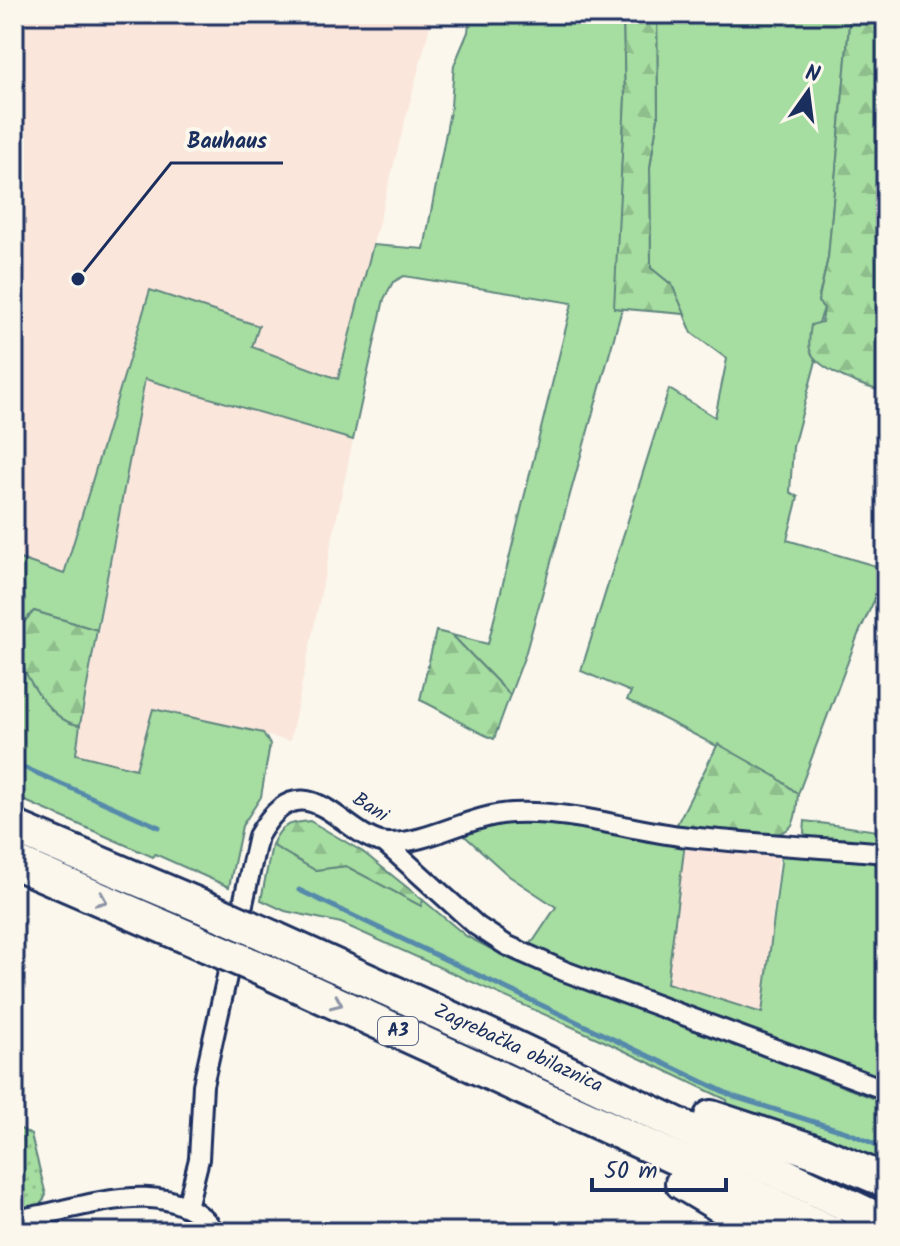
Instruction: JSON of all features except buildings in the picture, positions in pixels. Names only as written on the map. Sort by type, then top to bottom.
[{"type":"highway","points":[[14,809],[69,833],[115,869]]},
{"type":"highway","name":"Zagrebačka obilaznica","points":[[14,827],[213,911],[506,1043],[886,1223]]},
{"type":"highway","name":"Zagrebačka obilaznica","points":[[19,866],[266,971],[830,1232]]},
{"type":"highway","points":[[506,1043],[569,1055],[595,1064],[742,1130],[820,1153],[886,1181]]},
{"type":"highway","points":[[531,1091],[574,1132],[675,1179],[764,1232]]},
{"type":"street","name":"Bani","points":[[187,1207],[199,1159],[203,1085],[258,836],[276,811],[303,802],[332,809],[385,843],[406,842],[454,824],[492,815],[523,813],[679,835],[886,853]]},
{"type":"street","points":[[385,843],[467,917],[506,945],[564,971],[886,1090]]},
{"type":"street","points":[[14,1220],[38,1225],[134,1198],[155,1199],[187,1207],[215,1232]]},
{"type":"shaded area","points":[[14,14],[433,14],[338,379],[251,347],[258,326],[150,290],[64,575],[14,557]]},
{"type":"shaded area","points":[[145,378],[353,440],[290,741],[154,709],[136,769],[76,753]]},
{"type":"shaded area","points":[[685,843],[779,853],[763,1014],[667,984]]},
{"type":"green space","points":[[470,14],[623,14],[625,97],[615,308],[622,309],[525,655],[510,695],[452,635],[488,644],[572,303],[404,276],[393,282],[384,299],[353,440],[145,379],[97,630],[34,611],[14,633],[14,557],[64,574],[150,290],[259,326],[252,347],[338,379],[373,245],[424,249],[451,106],[454,65],[468,32]]},
{"type":"green space","points":[[623,14],[657,14],[658,117],[650,167],[651,268],[672,285],[685,314],[614,308],[625,98]]},
{"type":"green space","points":[[657,14],[850,14],[828,258],[818,301],[824,308],[810,349],[816,361],[793,447],[790,492],[798,497],[787,540],[886,569],[886,575],[858,635],[798,794],[775,776],[627,700],[631,692],[581,671],[669,389],[715,417],[727,359],[692,333],[672,285],[651,268],[650,167],[658,117]]},
{"type":"green space","points":[[850,14],[886,14],[886,392],[832,371],[814,357],[809,347],[811,325],[822,322],[824,308],[818,302],[828,258]]},
{"type":"green space","points":[[34,611],[97,630],[80,725],[68,722],[45,703],[20,659],[14,633]]},
{"type":"green space","points":[[436,631],[452,635],[510,695],[494,739],[420,700]]},
{"type":"green space","points":[[14,649],[32,683],[49,706],[58,716],[80,725],[76,754],[136,769],[153,709],[263,733],[270,744],[261,797],[242,826],[229,887],[14,796]]},
{"type":"green space","points":[[718,744],[775,776],[798,794],[792,825],[784,832],[755,836],[675,828]]},
{"type":"green space","points":[[310,821],[363,852],[423,900],[421,906],[346,866],[315,870],[272,845],[286,826]]},
{"type":"green space","points":[[535,821],[685,843],[667,983],[762,1013],[781,862],[779,851],[886,860],[886,1083],[524,946],[534,940],[556,907],[509,876],[458,830],[486,822]]},
{"type":"green space","points":[[805,821],[886,832],[886,847],[813,841],[804,833]]},
{"type":"green space","points":[[272,845],[315,870],[346,866],[420,905],[423,900],[466,936],[514,961],[886,1103],[886,1164],[728,1107],[727,1100],[608,1043],[341,923],[285,911],[261,900]]},
{"type":"green space","points":[[14,1125],[31,1135],[46,1195],[41,1204],[14,1210]]},
{"type":"waterway","points":[[14,763],[159,827]]},
{"type":"waterway","points":[[299,890],[735,1097],[849,1133],[886,1149]]},
{"type":"place","name":"Bauhaus","points":[[78,279]]}]
